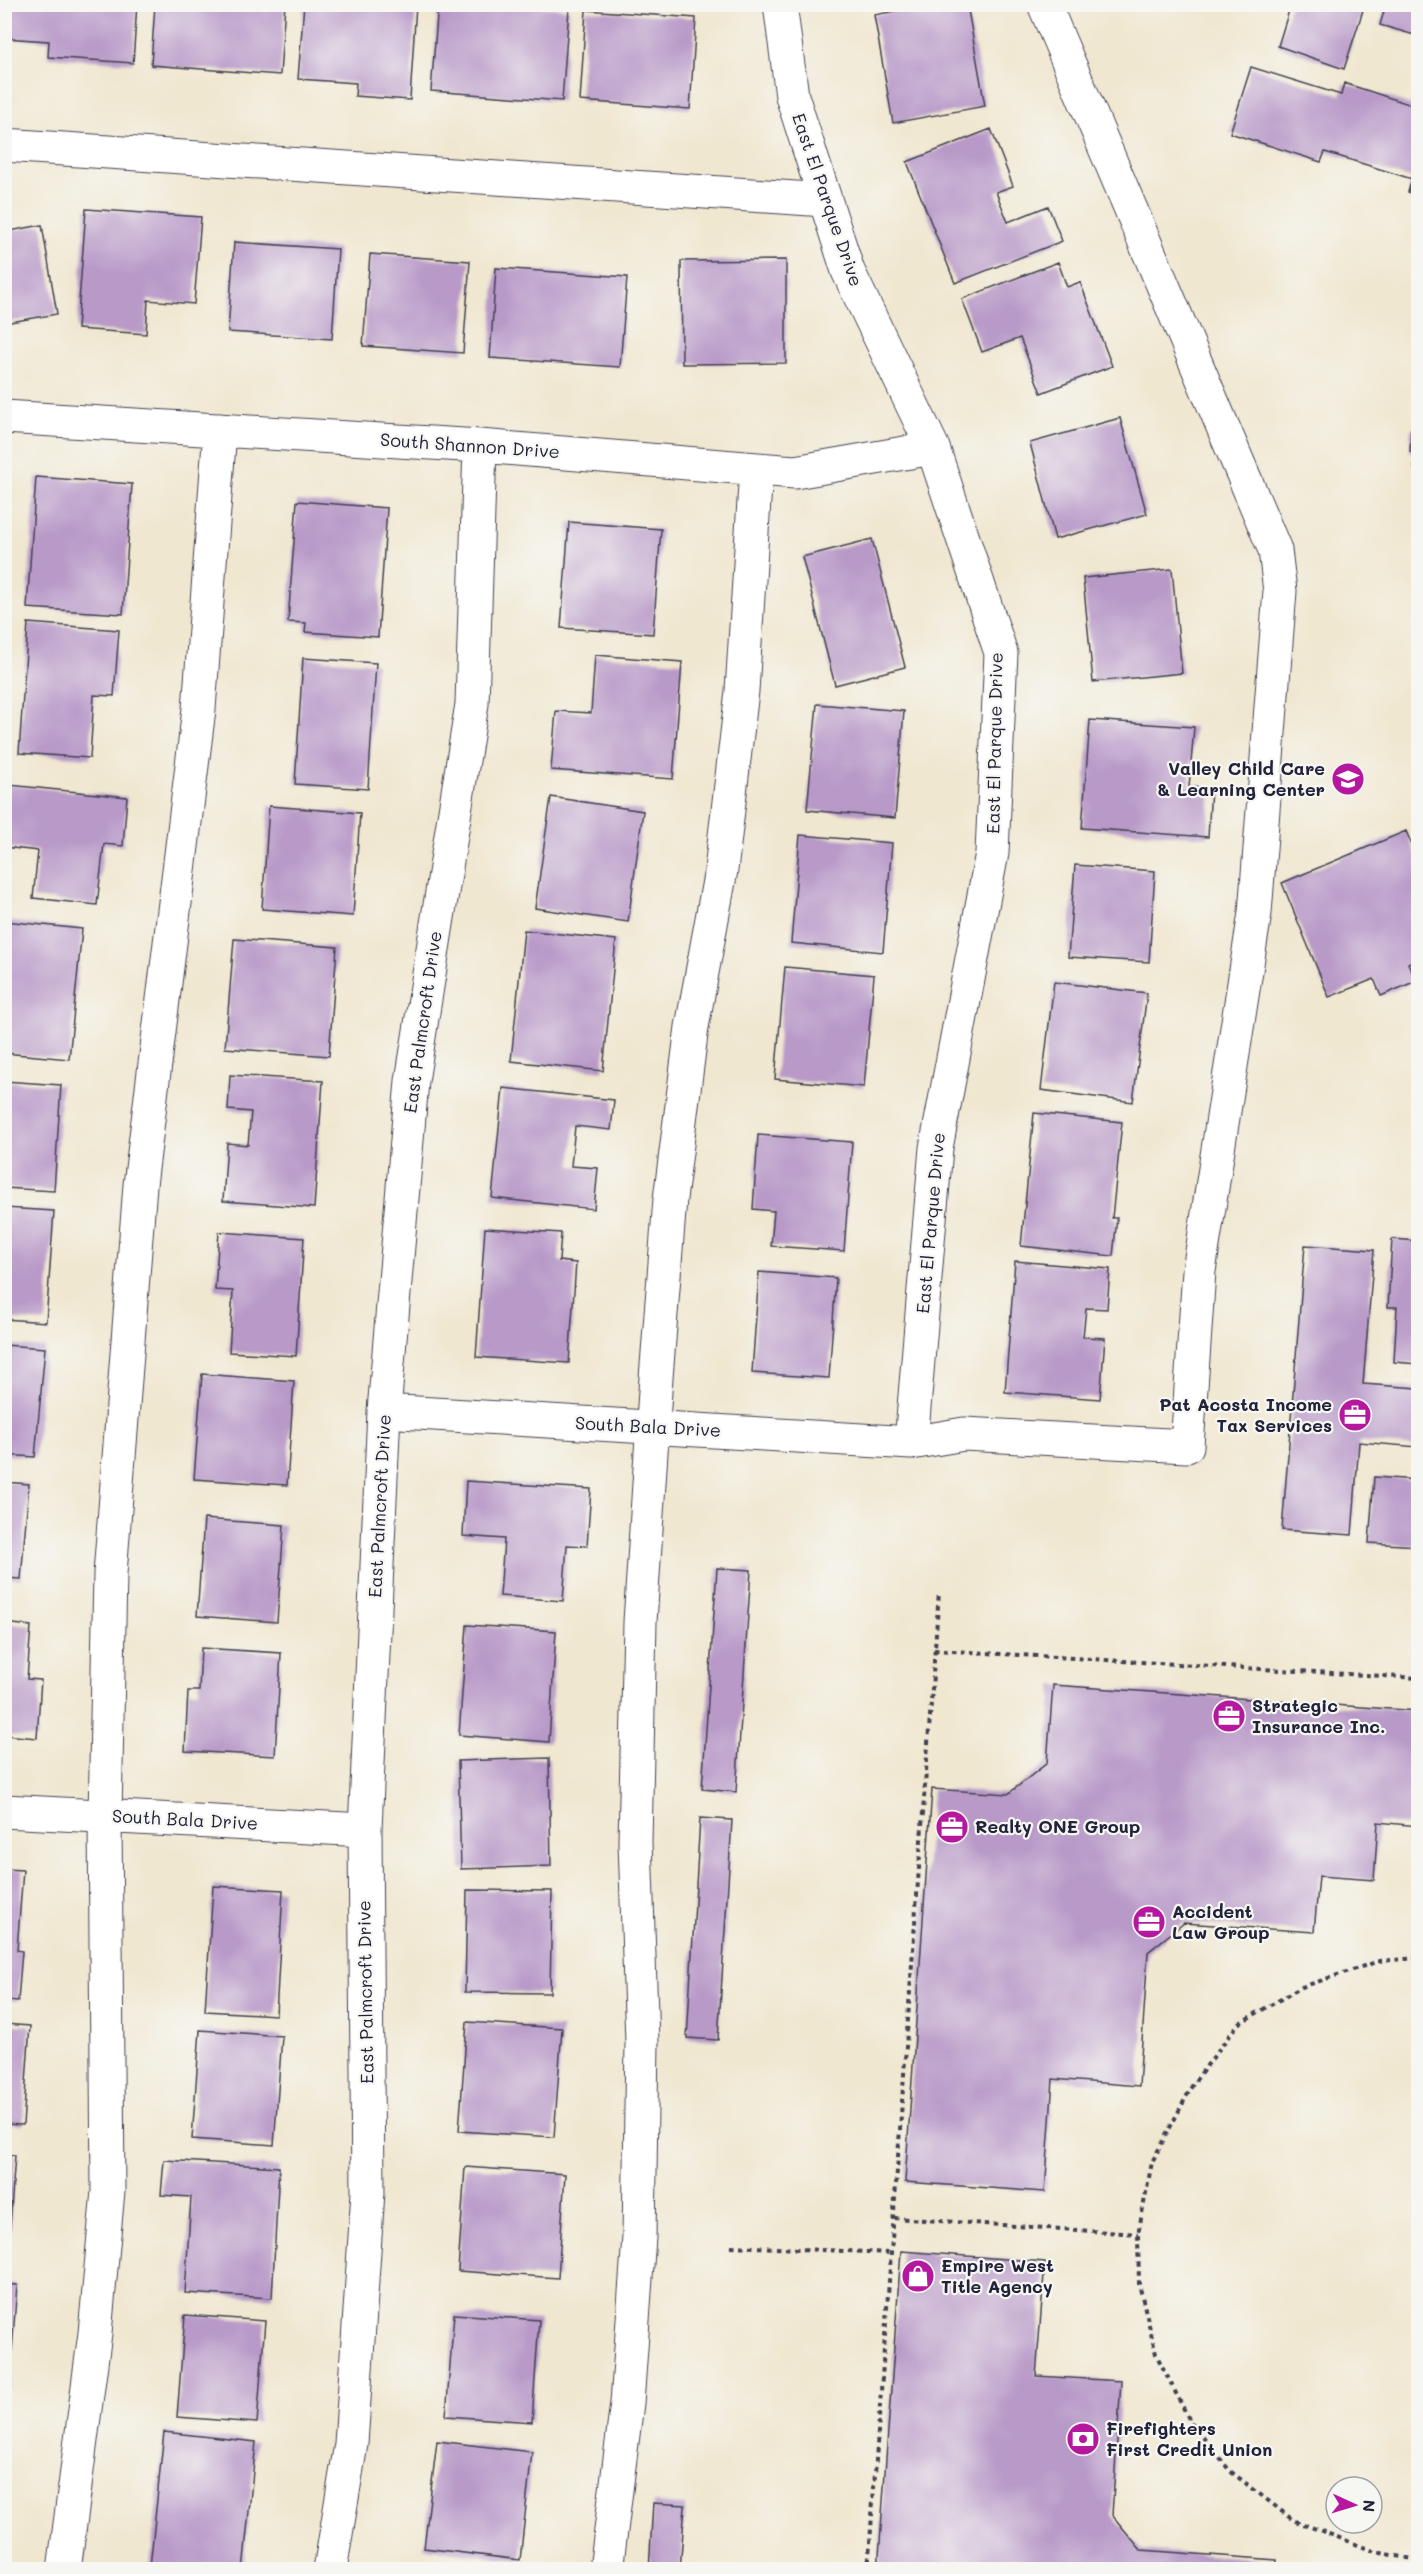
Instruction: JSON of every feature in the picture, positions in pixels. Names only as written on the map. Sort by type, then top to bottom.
[{"type":"street","name":"East El Parque Drive","points":[[780,4],[792,96],[848,271],[933,448],[1001,653],[992,853],[936,1148],[911,1443]]},
{"type":"street","name":"South Bala Drive","points":[[384,1411],[911,1443],[964,1434],[1187,1446],[1199,1271],[1255,913],[1280,591],[1275,550],[1044,4]]},
{"type":"street","points":[[4,145],[825,200]]},
{"type":"street","name":"South Shannon Drive","points":[[4,417],[480,446],[795,472],[933,448]]},
{"type":"street","points":[[64,2570],[95,2333],[108,2190],[105,1816],[110,1574],[140,1185],[199,709],[220,430]]},
{"type":"street","name":"East Palmcroft Drive","points":[[330,2570],[351,2444],[369,2192],[365,1830],[384,1411],[412,1081],[472,704],[480,446]]},
{"type":"street","points":[[606,2570],[627,2403],[639,2237],[642,2042],[635,1830],[640,1622],[652,1427],[671,1188],[692,1027],[721,870],[742,691],[756,469]]},
{"type":"street","name":"South Bala Drive","points":[[4,1811],[365,1830]]},
{"type":"path","points":[[868,2570],[939,1592]]},
{"type":"path","points":[[934,1650],[1419,1678]]},
{"type":"path","points":[[1419,1958],[1379,1961],[1302,1987],[1238,2024],[1193,2084],[1152,2162],[1138,2234],[1139,2284],[1156,2354],[1190,2421],[1230,2471],[1293,2520],[1376,2552],[1419,2559]]},
{"type":"path","points":[[894,2218],[1138,2234]]},
{"type":"path","points":[[731,2246],[891,2253]]},
{"type":"building","points":[[6,4],[137,4],[133,63],[48,57],[49,41],[4,38]]},
{"type":"building","points":[[155,4],[285,4],[280,75],[151,65]]},
{"type":"building","points":[[304,4],[416,4],[410,100],[355,96],[356,83],[298,79]]},
{"type":"building","points":[[438,4],[504,4],[569,9],[562,101],[431,91]]},
{"type":"building","points":[[932,4],[967,4],[985,106],[893,123],[874,15]]},
{"type":"building","points":[[1291,4],[1365,4],[1344,69],[1278,46]]},
{"type":"building","points":[[1386,4],[1418,4],[1418,36],[1380,25]]},
{"type":"building","points":[[586,10],[696,18],[690,109],[580,101]]},
{"type":"building","points":[[1251,67],[1341,95],[1344,83],[1418,107],[1418,195],[1408,192],[1412,179],[1325,152],[1321,162],[1230,133]]},
{"type":"building","points":[[991,129],[1013,186],[996,192],[1008,222],[1048,206],[1062,241],[955,283],[907,162]]},
{"type":"building","points":[[86,209],[201,217],[194,304],[148,300],[146,334],[77,329]]},
{"type":"building","points":[[42,225],[57,314],[4,323],[4,232]]},
{"type":"building","points":[[234,242],[338,249],[332,339],[228,332]]},
{"type":"building","points":[[370,254],[470,261],[463,353],[363,346]]},
{"type":"building","points":[[786,260],[786,363],[682,364],[681,261]]},
{"type":"building","points":[[1058,262],[1067,287],[1080,282],[1112,366],[1041,393],[1020,338],[982,352],[962,299]]},
{"type":"building","points":[[496,268],[627,277],[620,367],[490,358]]},
{"type":"building","points":[[1120,418],[1147,514],[1055,539],[1030,443]]},
{"type":"building","points":[[1411,429],[1418,430],[1418,468],[1414,468],[1415,452],[1410,452]]},
{"type":"building","points":[[36,477],[132,484],[123,614],[27,608]]},
{"type":"building","points":[[297,501],[387,508],[378,637],[305,632],[306,623],[288,622]]},
{"type":"building","points":[[569,522],[661,529],[653,634],[561,628]]},
{"type":"building","points":[[872,539],[905,667],[835,685],[802,557]]},
{"type":"building","points":[[1172,569],[1182,673],[1093,682],[1083,578]]},
{"type":"building","points":[[28,623],[119,630],[114,696],[94,695],[90,758],[19,753]]},
{"type":"building","points":[[595,655],[682,662],[673,779],[551,770],[556,711],[591,713]]},
{"type":"building","points":[[303,658],[376,663],[368,789],[295,784]]},
{"type":"building","points":[[817,704],[904,711],[895,818],[807,810]]},
{"type":"building","points":[[1090,720],[1194,727],[1189,787],[1211,788],[1208,837],[1082,828]]},
{"type":"building","points":[[9,785],[127,797],[123,846],[104,844],[97,905],[33,898],[38,851],[4,847]]},
{"type":"building","points":[[551,797],[643,811],[628,922],[535,908]]},
{"type":"building","points":[[269,806],[360,813],[353,916],[262,909]]},
{"type":"building","points":[[1406,831],[1418,860],[1418,958],[1408,963],[1416,981],[1381,996],[1374,979],[1329,997],[1282,883]]},
{"type":"building","points":[[800,835],[892,843],[883,952],[791,943]]},
{"type":"building","points":[[1075,865],[1155,871],[1149,962],[1068,957]]},
{"type":"building","points":[[4,921],[82,929],[69,1059],[4,1053]]},
{"type":"building","points":[[524,930],[616,940],[603,1071],[511,1061]]},
{"type":"building","points":[[234,939],[337,947],[329,1056],[225,1048]]},
{"type":"building","points":[[785,967],[874,975],[864,1087],[775,1079]]},
{"type":"building","points":[[1054,982],[1147,993],[1133,1102],[1041,1090]]},
{"type":"building","points":[[230,1075],[323,1081],[314,1208],[223,1201],[227,1143],[248,1145],[251,1112],[228,1110]]},
{"type":"building","points":[[4,1081],[61,1085],[54,1191],[4,1188]]},
{"type":"building","points":[[503,1088],[614,1100],[611,1130],[575,1126],[571,1166],[598,1168],[594,1209],[492,1198]]},
{"type":"building","points":[[1034,1113],[1122,1122],[1112,1218],[1117,1218],[1113,1256],[1021,1246]]},
{"type":"building","points":[[758,1135],[852,1142],[844,1251],[771,1246],[774,1211],[753,1209]]},
{"type":"building","points":[[4,1208],[54,1211],[46,1322],[4,1319]]},
{"type":"building","points":[[485,1228],[561,1233],[559,1261],[576,1263],[569,1363],[476,1357]]},
{"type":"building","points":[[219,1232],[304,1238],[296,1356],[229,1352],[233,1291],[215,1290]]},
{"type":"building","points":[[1392,1239],[1418,1241],[1418,1364],[1394,1362],[1397,1307],[1388,1307]]},
{"type":"building","name":"Pat Acosta Income Tax Services","points":[[1305,1245],[1374,1250],[1363,1384],[1418,1388],[1418,1447],[1359,1442],[1352,1535],[1282,1530]]},
{"type":"building","points":[[1015,1261],[1110,1269],[1107,1309],[1086,1308],[1083,1337],[1105,1338],[1100,1399],[1005,1392]]},
{"type":"building","points":[[759,1272],[836,1278],[829,1378],[752,1373]]},
{"type":"building","points":[[4,1345],[45,1348],[35,1457],[4,1455]]},
{"type":"building","points":[[202,1374],[294,1381],[287,1485],[194,1479]]},
{"type":"building","points":[[1374,1477],[1418,1480],[1418,1546],[1369,1543]]},
{"type":"building","points":[[466,1481],[591,1489],[587,1546],[567,1545],[563,1601],[500,1596],[504,1539],[463,1536]]},
{"type":"building","points":[[4,1482],[29,1484],[21,1579],[4,1578]]},
{"type":"building","points":[[204,1519],[284,1525],[277,1622],[197,1616]]},
{"type":"building","points":[[717,1568],[751,1570],[736,1792],[702,1789]]},
{"type":"building","points":[[4,1623],[31,1626],[27,1679],[41,1680],[37,1738],[4,1735]]},
{"type":"building","points":[[467,1625],[556,1631],[549,1742],[459,1735]]},
{"type":"building","points":[[201,1648],[281,1653],[275,1756],[185,1751],[188,1691],[199,1691]]},
{"type":"building","points":[[1053,1685],[1418,1711],[1418,1826],[1378,1822],[1374,1880],[1319,1876],[1314,1932],[1184,1923],[1148,1952],[1139,2086],[1053,2079],[1045,2192],[905,2182],[932,1789],[1008,1794],[1047,1763]]},
{"type":"building","points":[[549,1758],[551,1866],[461,1869],[458,1761]]},
{"type":"building","points":[[700,1818],[732,1820],[718,2040],[687,2038]]},
{"type":"building","points":[[4,1869],[23,1870],[17,1950],[22,1951],[18,2001],[4,2000]]},
{"type":"building","points":[[213,1886],[283,1890],[276,2015],[205,2011]]},
{"type":"building","points":[[467,1890],[552,1891],[550,1993],[465,1992]]},
{"type":"building","points":[[467,2022],[562,2028],[554,2137],[459,2131]]},
{"type":"building","points":[[4,2024],[30,2026],[23,2125],[4,2124]]},
{"type":"building","points":[[200,2030],[282,2036],[274,2145],[192,2139]]},
{"type":"building","points":[[4,2154],[15,2155],[8,2252],[4,2252]]},
{"type":"building","points":[[164,2160],[279,2167],[272,2298],[185,2293],[191,2197],[161,2195]]},
{"type":"building","points":[[465,2167],[565,2174],[558,2278],[458,2271]]},
{"type":"building","points":[[901,2251],[1045,2262],[1036,2376],[1121,2381],[1112,2515],[1141,2550],[1277,2560],[1276,2570],[878,2570]]},
{"type":"building","points":[[4,2284],[17,2285],[9,2390],[4,2389]]},
{"type":"building","points":[[454,2314],[539,2320],[532,2422],[446,2416]]},
{"type":"building","points":[[185,2315],[265,2321],[257,2423],[177,2417]]},
{"type":"building","points":[[164,2432],[256,2442],[243,2570],[150,2567]]},
{"type":"building","points":[[437,2441],[532,2452],[520,2560],[424,2548]]},
{"type":"building","points":[[653,2503],[685,2505],[680,2570],[649,2570]]},
{"type":"place","name":"Valley Child Care & Learning Center","points":[[1348,779]]},
{"type":"place","name":"Pat Acosta Income Tax Services","points":[[1355,1415]]},
{"type":"place","name":"Strategic Insurance Inc.","points":[[1229,1716]]},
{"type":"place","name":"Realty ONE Group","points":[[952,1827]]},
{"type":"place","name":"Accident Law Group","points":[[1149,1922]]},
{"type":"place","name":"Empire West Title Agency","points":[[918,2276]]},
{"type":"place","name":"Firefighters First Credit Union","points":[[1083,2439]]}]
